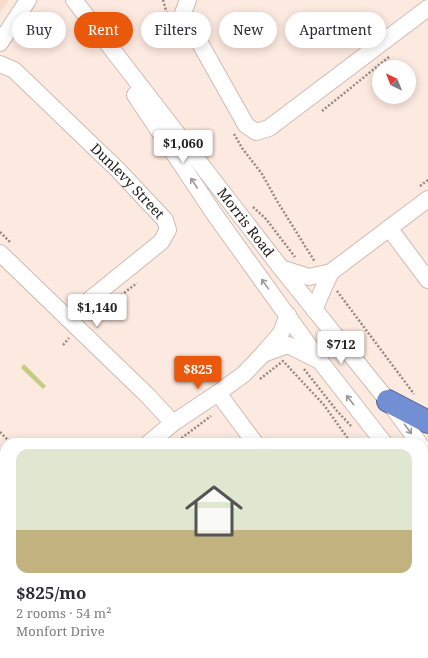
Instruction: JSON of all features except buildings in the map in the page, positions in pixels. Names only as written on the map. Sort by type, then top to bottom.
[{"type":"highway","points":[[388,401],[428,422]]},
{"type":"street","points":[[0,43],[28,0]]},
{"type":"street","name":"Morris Road","points":[[73,0],[281,268],[388,401],[415,438]]},
{"type":"street","name":"Morris Road","points":[[73,0],[215,215],[320,361],[380,438]]},
{"type":"street","points":[[188,0],[184,13],[246,125],[256,132],[269,128],[428,8]]},
{"type":"street","name":"Dunlevy Street","points":[[0,64],[14,70],[118,170],[165,220],[168,230],[161,242],[67,318]]},
{"type":"street","points":[[281,268],[309,277],[331,272],[428,199]]},
{"type":"street","points":[[389,228],[428,280]]},
{"type":"street","points":[[0,253],[148,396],[173,423]]},
{"type":"street","points":[[314,310],[322,289],[331,272]]},
{"type":"street","points":[[154,438],[173,423],[222,399],[281,332],[288,315]]},
{"type":"street","points":[[263,354],[288,345],[320,361]]},
{"type":"street","points":[[222,399],[251,438]]},
{"type":"path","points":[[322,111],[392,54]]},
{"type":"path","points":[[97,320],[98,313],[137,284]]},
{"type":"path","points":[[337,291],[418,398]]},
{"type":"path","points":[[63,345],[70,338]]},
{"type":"path","points":[[258,381],[283,361],[324,405],[347,438]]},
{"type":"path","points":[[180,438],[222,399]]},
{"type":"shaded area","points":[[0,0],[9,0],[0,13]]},
{"type":"green space","points":[[24,364],[46,386],[43,389],[21,368]]}]
